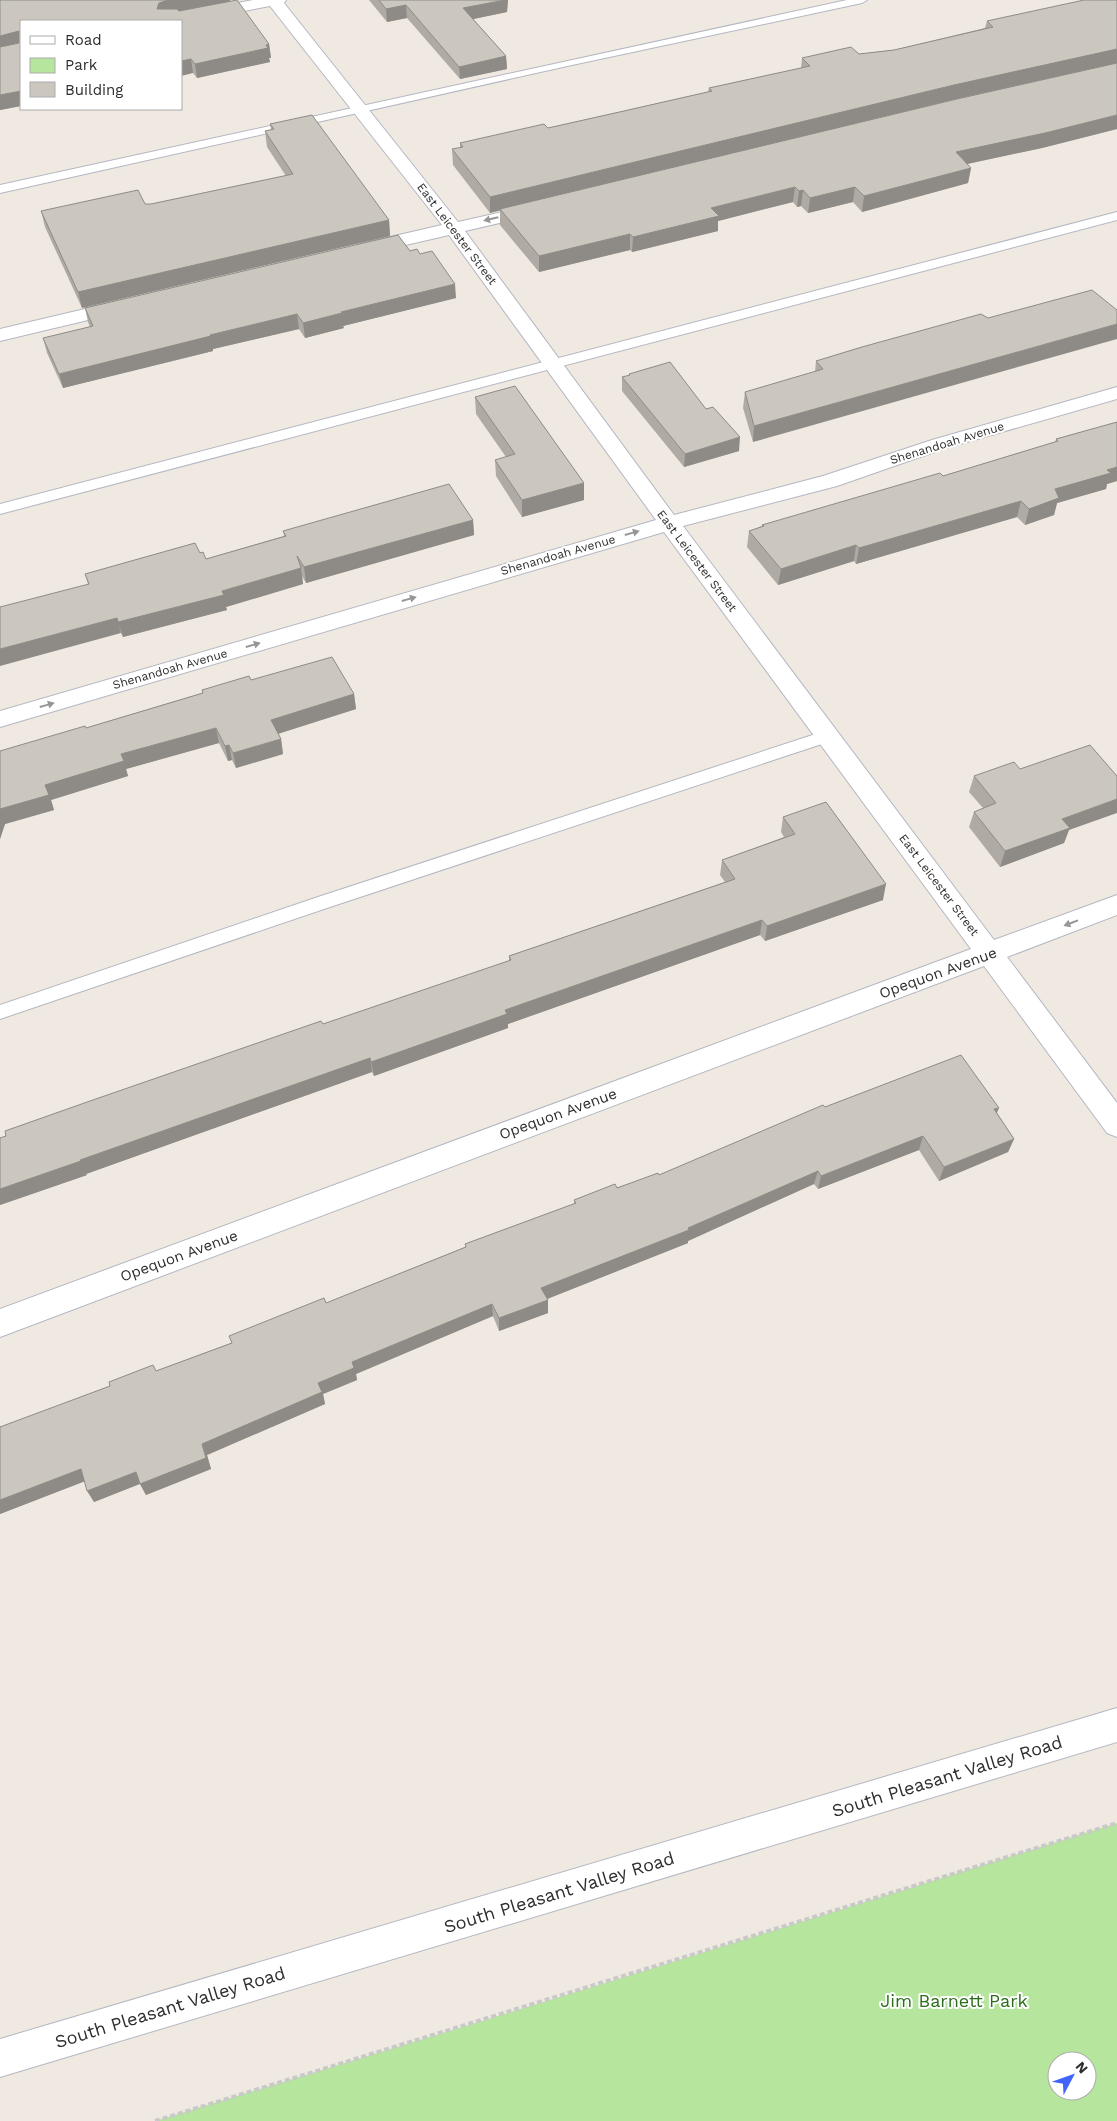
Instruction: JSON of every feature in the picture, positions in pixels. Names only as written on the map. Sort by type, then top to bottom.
[{"type":"street","name":"East Leicester Street","points":[[275,0],[454,228],[669,523],[1117,1124]]},
{"type":"street","points":[[175,20],[275,0]]},
{"type":"street","points":[[346,254],[550,206]]},
{"type":"street","points":[[0,335],[144,301]]},
{"type":"street","name":"Shenandoah Avenue","points":[[0,718],[669,523],[830,481],[939,444],[1117,392]]},
{"type":"street","name":"Opequon Avenue","points":[[0,1323],[1117,905]]},
{"type":"street","name":"South Pleasant Valley Road","points":[[0,2058],[1117,1725]]},
{"type":"lane","points":[[0,189],[572,62],[862,0]]},
{"type":"lane","points":[[0,509],[1117,216]]},
{"type":"lane","points":[[0,1012],[324,902],[828,736]]},
{"type":"path","points":[[155,2121],[1117,1823]]},
{"type":"green space","name":"Jim Barnett Park","points":[[1117,1823],[1117,2121],[155,2121],[589,1988]]},
{"type":"building","points":[[0,0],[168,0],[159,3],[157,9],[177,9],[179,11],[237,0],[269,44],[266,45],[268,48],[195,64],[191,59],[182,61],[182,20],[20,20],[20,91],[0,95],[0,47],[19,43],[19,31],[0,36]]},
{"type":"building","points":[[379,0],[505,0],[463,8],[506,56],[459,67],[406,5],[386,9]]},
{"type":"building","points":[[1084,0],[1117,0],[1117,49],[954,85],[490,197],[452,149],[463,147],[460,143],[544,124],[548,128],[712,91],[709,88],[810,66],[802,58],[851,47],[859,54],[894,50],[993,27],[987,21]]},
{"type":"building","points":[[1117,63],[1117,115],[956,152],[971,168],[864,196],[855,187],[810,198],[803,190],[799,191],[795,187],[711,208],[719,216],[633,237],[630,234],[539,256],[500,209],[957,99]]},
{"type":"building","points":[[312,115],[389,220],[78,292],[41,211],[138,190],[145,204],[151,204],[293,174],[265,131],[274,129],[270,124]]},
{"type":"building","points":[[398,235],[410,251],[417,249],[420,254],[432,251],[455,284],[303,323],[297,314],[59,374],[43,338],[93,326],[85,308]]},
{"type":"building","points":[[1092,290],[1117,310],[1117,324],[754,426],[745,392],[823,369],[816,361],[981,314],[988,318]]},
{"type":"building","points":[[670,362],[706,409],[713,407],[740,437],[685,454],[622,377]]},
{"type":"building","points":[[515,386],[584,483],[522,500],[495,460],[515,454],[475,397]]},
{"type":"building","points":[[1117,422],[1117,467],[1107,470],[1111,473],[1055,489],[1059,498],[1029,509],[1021,501],[859,548],[856,545],[781,569],[749,531],[764,526],[762,525],[940,473],[943,476],[1058,441],[1056,439]]},
{"type":"building","points":[[449,484],[473,520],[304,567],[297,556],[301,568],[222,591],[224,595],[118,622],[117,618],[0,649],[0,607],[89,584],[85,574],[195,543],[200,553],[203,552],[206,559],[286,536],[283,531]]},
{"type":"building","points":[[332,657],[354,694],[271,720],[281,739],[233,753],[229,745],[225,746],[216,728],[121,754],[124,761],[45,785],[49,795],[0,809],[0,751],[85,726],[86,728],[203,693],[202,690],[249,676],[251,680]]},
{"type":"building","points":[[1090,745],[1117,776],[1117,799],[1062,819],[1070,828],[1005,851],[974,812],[996,803],[974,776],[1014,762],[1020,769]]},
{"type":"building","points":[[826,802],[886,884],[767,926],[762,920],[505,1010],[507,1014],[371,1062],[370,1058],[0,1189],[0,1138],[6,1136],[5,1131],[321,1021],[323,1024],[511,960],[509,956],[735,879],[722,860],[795,834],[783,817]]},
{"type":"building","points":[[961,1055],[999,1108],[994,1109],[1014,1139],[944,1167],[923,1136],[821,1176],[818,1171],[688,1228],[689,1230],[541,1288],[548,1300],[499,1318],[492,1304],[352,1362],[354,1368],[318,1383],[322,1392],[202,1444],[206,1458],[140,1484],[136,1472],[87,1491],[81,1469],[0,1500],[0,1427],[110,1386],[109,1382],[153,1365],[156,1371],[232,1343],[229,1336],[324,1298],[326,1303],[466,1247],[465,1244],[576,1203],[574,1200],[615,1184],[617,1188],[658,1173],[659,1175],[823,1105],[825,1107]]}]
